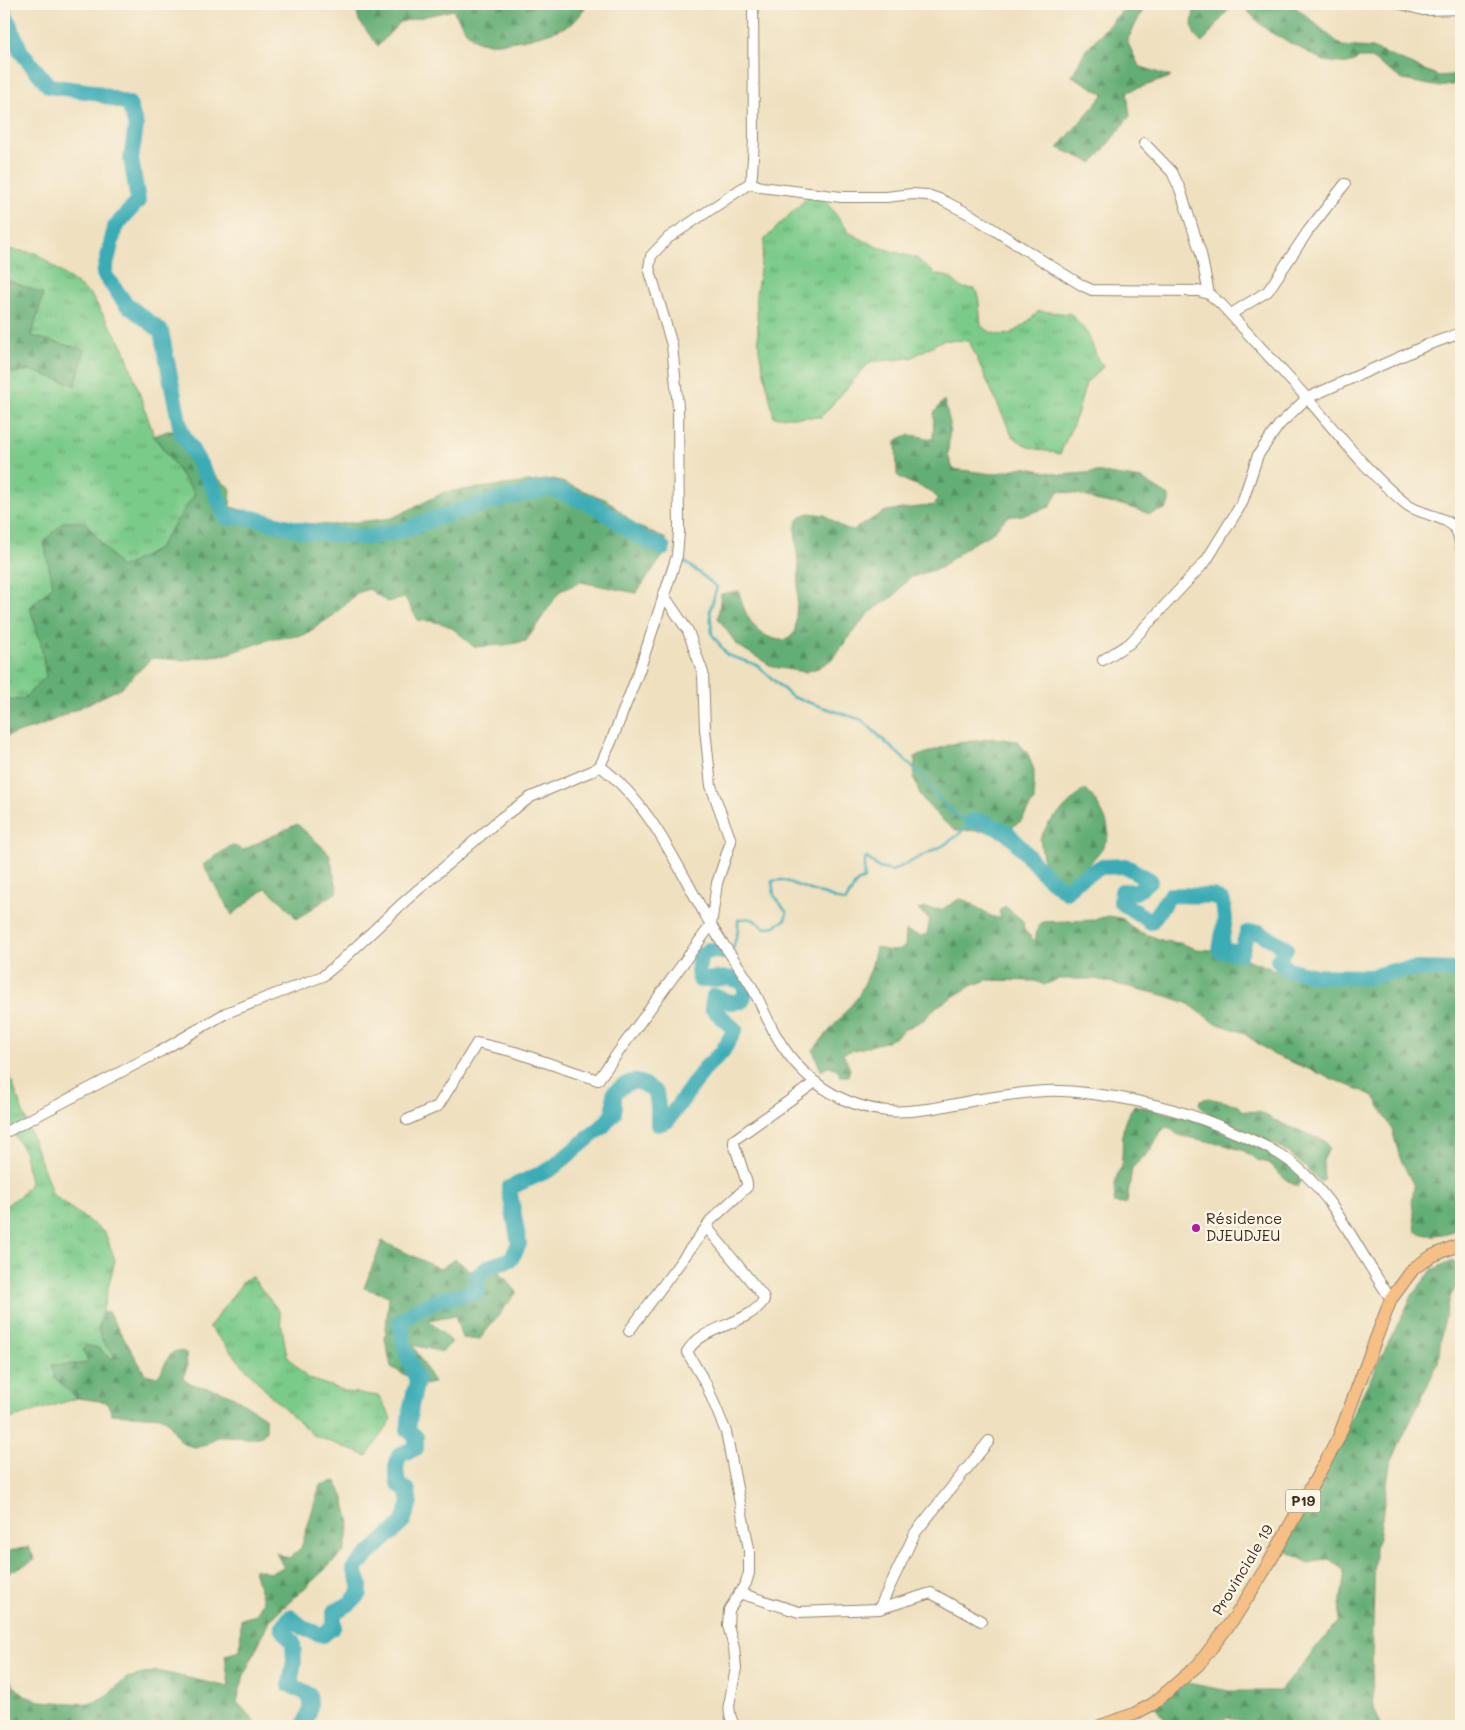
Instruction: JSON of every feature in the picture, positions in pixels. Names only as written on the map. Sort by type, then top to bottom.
[{"type":"main road","name":"Provinciale 19","points":[[1100,1726],[1134,1714],[1160,1698],[1198,1664],[1236,1617],[1269,1563],[1338,1439],[1391,1299],[1414,1268],[1432,1256],[1461,1244]]},
{"type":"street","points":[[4,1133],[161,1051],[226,1013],[323,976],[404,902],[501,818],[532,797],[592,772],[600,766],[638,671],[677,556],[680,532],[678,407],[672,345],[649,268],[651,256],[668,238],[750,183],[754,139],[753,4]]},
{"type":"street","points":[[1401,4],[1423,10],[1461,10]]},
{"type":"street","points":[[1144,143],[1172,172],[1180,189],[1201,254],[1209,294]]},
{"type":"street","points":[[750,183],[761,187],[841,197],[927,195],[942,200],[971,215],[1043,262],[1092,290],[1198,291],[1209,294],[1231,314],[1369,468],[1407,505],[1421,513],[1448,522],[1454,526],[1461,548]]},
{"type":"street","points":[[1231,314],[1268,291],[1308,231],[1345,184]]},
{"type":"street","points":[[1103,660],[1130,643],[1206,561],[1242,503],[1258,455],[1278,425],[1307,398],[1427,344],[1461,333]]},
{"type":"street","points":[[407,1120],[438,1106],[477,1043],[515,1052],[598,1080],[712,925],[717,883],[731,841],[711,786],[705,729],[703,673],[688,631],[663,594]]},
{"type":"street","points":[[600,766],[615,777],[629,792],[653,824],[712,925],[749,982],[786,1052],[798,1068],[814,1083],[836,1096],[890,1112],[908,1112],[989,1097],[1064,1091],[1141,1101],[1216,1124],[1277,1152],[1304,1174],[1327,1200],[1350,1232],[1391,1299]]},
{"type":"street","points":[[629,1331],[711,1220],[747,1187],[734,1140],[814,1083]]},
{"type":"street","points":[[708,1225],[709,1230],[763,1296],[764,1300],[745,1316],[702,1337],[687,1352],[706,1384],[726,1432],[749,1550],[749,1573],[746,1583],[729,1610],[728,1624],[734,1648],[736,1668],[729,1705],[730,1716],[734,1726]]},
{"type":"street","points":[[879,1609],[915,1533],[989,1442]]},
{"type":"street","points":[[739,1593],[799,1612],[879,1609],[931,1593],[981,1621]]},
{"type":"green space","points":[[355,4],[583,4],[585,9],[574,22],[553,32],[511,42],[497,43],[485,43],[473,38],[466,31],[453,10],[400,22],[378,46],[359,21]]},
{"type":"green space","points":[[1128,4],[1146,4],[1127,41],[1139,66],[1171,77],[1127,92],[1130,116],[1093,163],[1058,148],[1104,94],[1072,76],[1085,51]]},
{"type":"green space","points":[[1196,4],[1233,4],[1202,43],[1195,34],[1192,25]]},
{"type":"green space","points":[[1240,4],[1292,4],[1342,46],[1372,48],[1439,76],[1461,74],[1461,83],[1440,87],[1403,80],[1371,58],[1359,58],[1348,64],[1324,61],[1268,31]]},
{"type":"green space","points":[[816,189],[850,233],[875,246],[916,258],[935,274],[949,277],[962,288],[975,289],[978,293],[981,326],[990,332],[1006,335],[1013,332],[1039,311],[1071,314],[1088,334],[1098,360],[1104,366],[1086,383],[1077,415],[1060,454],[1028,447],[1012,436],[969,341],[943,340],[911,358],[870,362],[821,417],[774,417],[759,350],[756,294],[765,239]]},
{"type":"green space","points":[[4,246],[6,249],[36,253],[91,295],[124,348],[154,436],[195,494],[157,550],[121,568],[85,522],[53,586],[30,607],[41,644],[46,677],[23,699],[4,701],[4,369],[13,373],[30,370],[75,385],[85,350],[31,336],[6,279],[4,285]]},
{"type":"green space","points":[[6,279],[43,294],[32,336],[85,350],[75,385],[30,370],[13,373],[4,369],[4,285]]},
{"type":"green space","points":[[944,400],[950,423],[948,455],[953,469],[993,474],[1023,467],[1062,475],[1095,472],[1142,479],[1169,496],[1166,509],[1150,514],[1119,504],[1104,503],[1082,495],[1058,491],[1050,507],[1028,514],[1007,517],[991,534],[970,545],[940,568],[909,578],[894,596],[869,613],[831,660],[818,668],[805,672],[773,667],[737,645],[718,618],[721,594],[739,591],[750,621],[767,636],[784,640],[795,632],[799,572],[795,529],[797,521],[802,516],[809,513],[825,515],[845,529],[853,530],[886,511],[935,505],[937,498],[929,490],[897,475],[896,441],[909,435],[933,439],[934,413]]},
{"type":"green space","points":[[170,430],[192,436],[214,475],[231,489],[230,507],[288,522],[331,525],[392,518],[445,492],[554,479],[607,500],[637,526],[666,539],[663,556],[636,593],[581,582],[560,591],[526,641],[505,645],[474,647],[444,624],[418,620],[405,598],[387,602],[369,589],[357,593],[334,615],[304,635],[271,639],[227,654],[184,660],[152,658],[121,688],[43,725],[4,737],[4,701],[23,699],[46,677],[41,644],[30,607],[53,586],[44,542],[63,522],[85,522],[121,568],[157,550],[195,494],[154,436]]},
{"type":"green space","points":[[994,738],[1017,741],[1028,754],[1034,770],[1034,801],[1021,821],[1005,832],[956,830],[943,821],[922,799],[914,779],[915,757],[952,744]]},
{"type":"green space","points":[[1083,790],[1088,791],[1103,814],[1107,824],[1108,836],[1100,851],[1087,865],[1069,882],[1061,882],[1044,864],[1040,839],[1048,824]]},
{"type":"green space","points":[[297,824],[329,853],[338,891],[297,919],[266,888],[232,915],[203,865],[232,845],[243,850]]},
{"type":"green space","points":[[959,899],[970,902],[989,915],[1001,918],[999,911],[1005,906],[1023,921],[1024,930],[1035,941],[1038,926],[1043,922],[1093,920],[1108,916],[1123,919],[1135,930],[1164,941],[1241,957],[1286,974],[1334,982],[1408,974],[1461,973],[1461,1228],[1438,1235],[1426,1235],[1416,1231],[1412,1201],[1414,1186],[1400,1158],[1392,1129],[1374,1096],[1274,1055],[1242,1032],[1213,1022],[1189,1004],[1167,996],[1096,979],[1058,979],[1044,985],[1036,981],[987,980],[971,986],[936,1007],[925,1019],[902,1031],[896,1037],[882,1043],[843,1053],[850,1069],[848,1076],[840,1076],[837,1069],[830,1066],[821,1071],[813,1050],[858,997],[871,969],[876,947],[891,951],[905,947],[906,931],[921,936],[927,934],[930,919],[918,910],[926,908],[941,910]]},
{"type":"green space","points":[[4,1060],[53,1195],[105,1233],[115,1260],[98,1330],[103,1342],[114,1355],[112,1361],[98,1348],[83,1350],[88,1361],[84,1364],[53,1365],[55,1378],[77,1398],[7,1420],[4,1424],[4,1207],[22,1194],[30,1183],[25,1152],[4,1119]]},
{"type":"green space","points":[[1208,1098],[1235,1104],[1244,1111],[1260,1112],[1274,1120],[1325,1141],[1329,1148],[1323,1161],[1324,1180],[1320,1182],[1282,1148],[1239,1127],[1210,1116],[1199,1104],[1200,1100]]},
{"type":"green space","points":[[1135,1105],[1202,1122],[1274,1154],[1298,1173],[1301,1180],[1297,1187],[1268,1163],[1257,1160],[1244,1151],[1178,1135],[1166,1127],[1160,1133],[1150,1151],[1132,1168],[1127,1202],[1124,1204],[1114,1203],[1115,1182],[1121,1165],[1124,1126],[1129,1112]]},
{"type":"green space","points":[[382,1241],[440,1269],[455,1259],[472,1271],[489,1260],[517,1292],[479,1340],[462,1338],[455,1315],[429,1320],[452,1342],[442,1352],[413,1345],[434,1383],[423,1385],[391,1367],[385,1339],[389,1296],[364,1288]]},
{"type":"green space","points":[[1453,1260],[1461,1268],[1461,1281],[1451,1295],[1442,1330],[1438,1363],[1390,1464],[1379,1538],[1375,1548],[1372,1672],[1374,1708],[1381,1726],[1249,1726],[1246,1721],[1226,1718],[1214,1726],[1171,1726],[1154,1705],[1182,1682],[1229,1691],[1280,1691],[1338,1622],[1345,1570],[1329,1559],[1309,1563],[1277,1546],[1337,1445],[1413,1294],[1432,1270]]},
{"type":"green space","points":[[251,1276],[279,1311],[287,1356],[307,1378],[348,1392],[379,1396],[392,1419],[367,1456],[313,1435],[266,1391],[209,1327],[243,1282]]},
{"type":"green space","points":[[108,1312],[145,1374],[157,1377],[171,1354],[179,1351],[186,1353],[187,1367],[183,1379],[193,1384],[226,1393],[265,1417],[265,1433],[254,1438],[218,1437],[203,1446],[195,1447],[181,1441],[170,1424],[162,1417],[112,1414],[107,1402],[77,1398],[55,1378],[52,1365],[83,1364],[88,1361],[83,1350],[86,1345],[98,1348],[112,1360],[114,1355],[100,1335],[102,1313]]},
{"type":"green space","points":[[336,1481],[343,1495],[350,1523],[344,1552],[269,1621],[244,1675],[237,1702],[258,1726],[36,1726],[4,1722],[4,1671],[14,1686],[25,1696],[40,1701],[88,1704],[102,1699],[127,1678],[157,1671],[229,1687],[225,1655],[240,1651],[241,1619],[256,1615],[263,1601],[254,1569],[269,1573],[284,1568],[276,1553],[289,1558],[301,1548],[320,1485]]},
{"type":"green space","points":[[29,1547],[35,1560],[4,1575],[4,1552]]},
{"type":"waterway","points":[[4,11],[21,52],[49,86],[93,92],[129,104],[136,126],[131,159],[138,201],[115,227],[104,274],[126,304],[161,331],[181,431],[214,489],[226,517],[253,518],[305,531],[366,538],[405,530],[433,519],[487,503],[550,488],[596,506],[639,537],[663,548]]},
{"type":"waterway","points":[[680,558],[717,587],[710,610],[712,634],[727,655],[757,665],[792,697],[862,720],[921,775],[934,793],[961,820],[972,821]]},
{"type":"waterway","points":[[733,949],[738,930],[738,920],[752,919],[764,928],[775,926],[785,920],[787,913],[774,895],[772,881],[782,880],[845,902],[857,882],[864,879],[866,857],[879,868],[892,871],[944,845],[957,836],[972,821]]},
{"type":"waterway","points":[[972,821],[984,822],[1008,833],[1044,874],[1066,892],[1076,881],[1101,867],[1125,866],[1150,880],[1136,892],[1122,891],[1121,902],[1151,922],[1170,895],[1213,896],[1223,902],[1225,920],[1220,950],[1241,953],[1247,933],[1259,932],[1286,948],[1278,960],[1287,969],[1316,976],[1371,977],[1393,971],[1419,969],[1461,970]]},
{"type":"waterway","points":[[303,1726],[309,1711],[309,1695],[290,1685],[294,1661],[293,1643],[282,1628],[290,1617],[305,1629],[323,1635],[334,1626],[334,1612],[349,1604],[360,1593],[360,1584],[354,1568],[402,1523],[410,1504],[408,1491],[398,1484],[396,1468],[399,1455],[416,1448],[416,1437],[408,1430],[417,1381],[405,1349],[400,1322],[420,1308],[441,1299],[477,1292],[477,1277],[488,1267],[511,1259],[519,1244],[509,1188],[551,1169],[603,1126],[614,1113],[614,1093],[620,1088],[630,1082],[639,1082],[649,1088],[656,1093],[658,1124],[667,1121],[706,1067],[722,1052],[735,1030],[712,1008],[714,996],[730,1002],[742,1001],[746,991],[741,981],[728,978],[700,980],[698,972],[700,956],[709,950],[722,952]]},
{"type":"place","name":"Résidence DJEUDJEU","points":[[1196,1228]]}]
